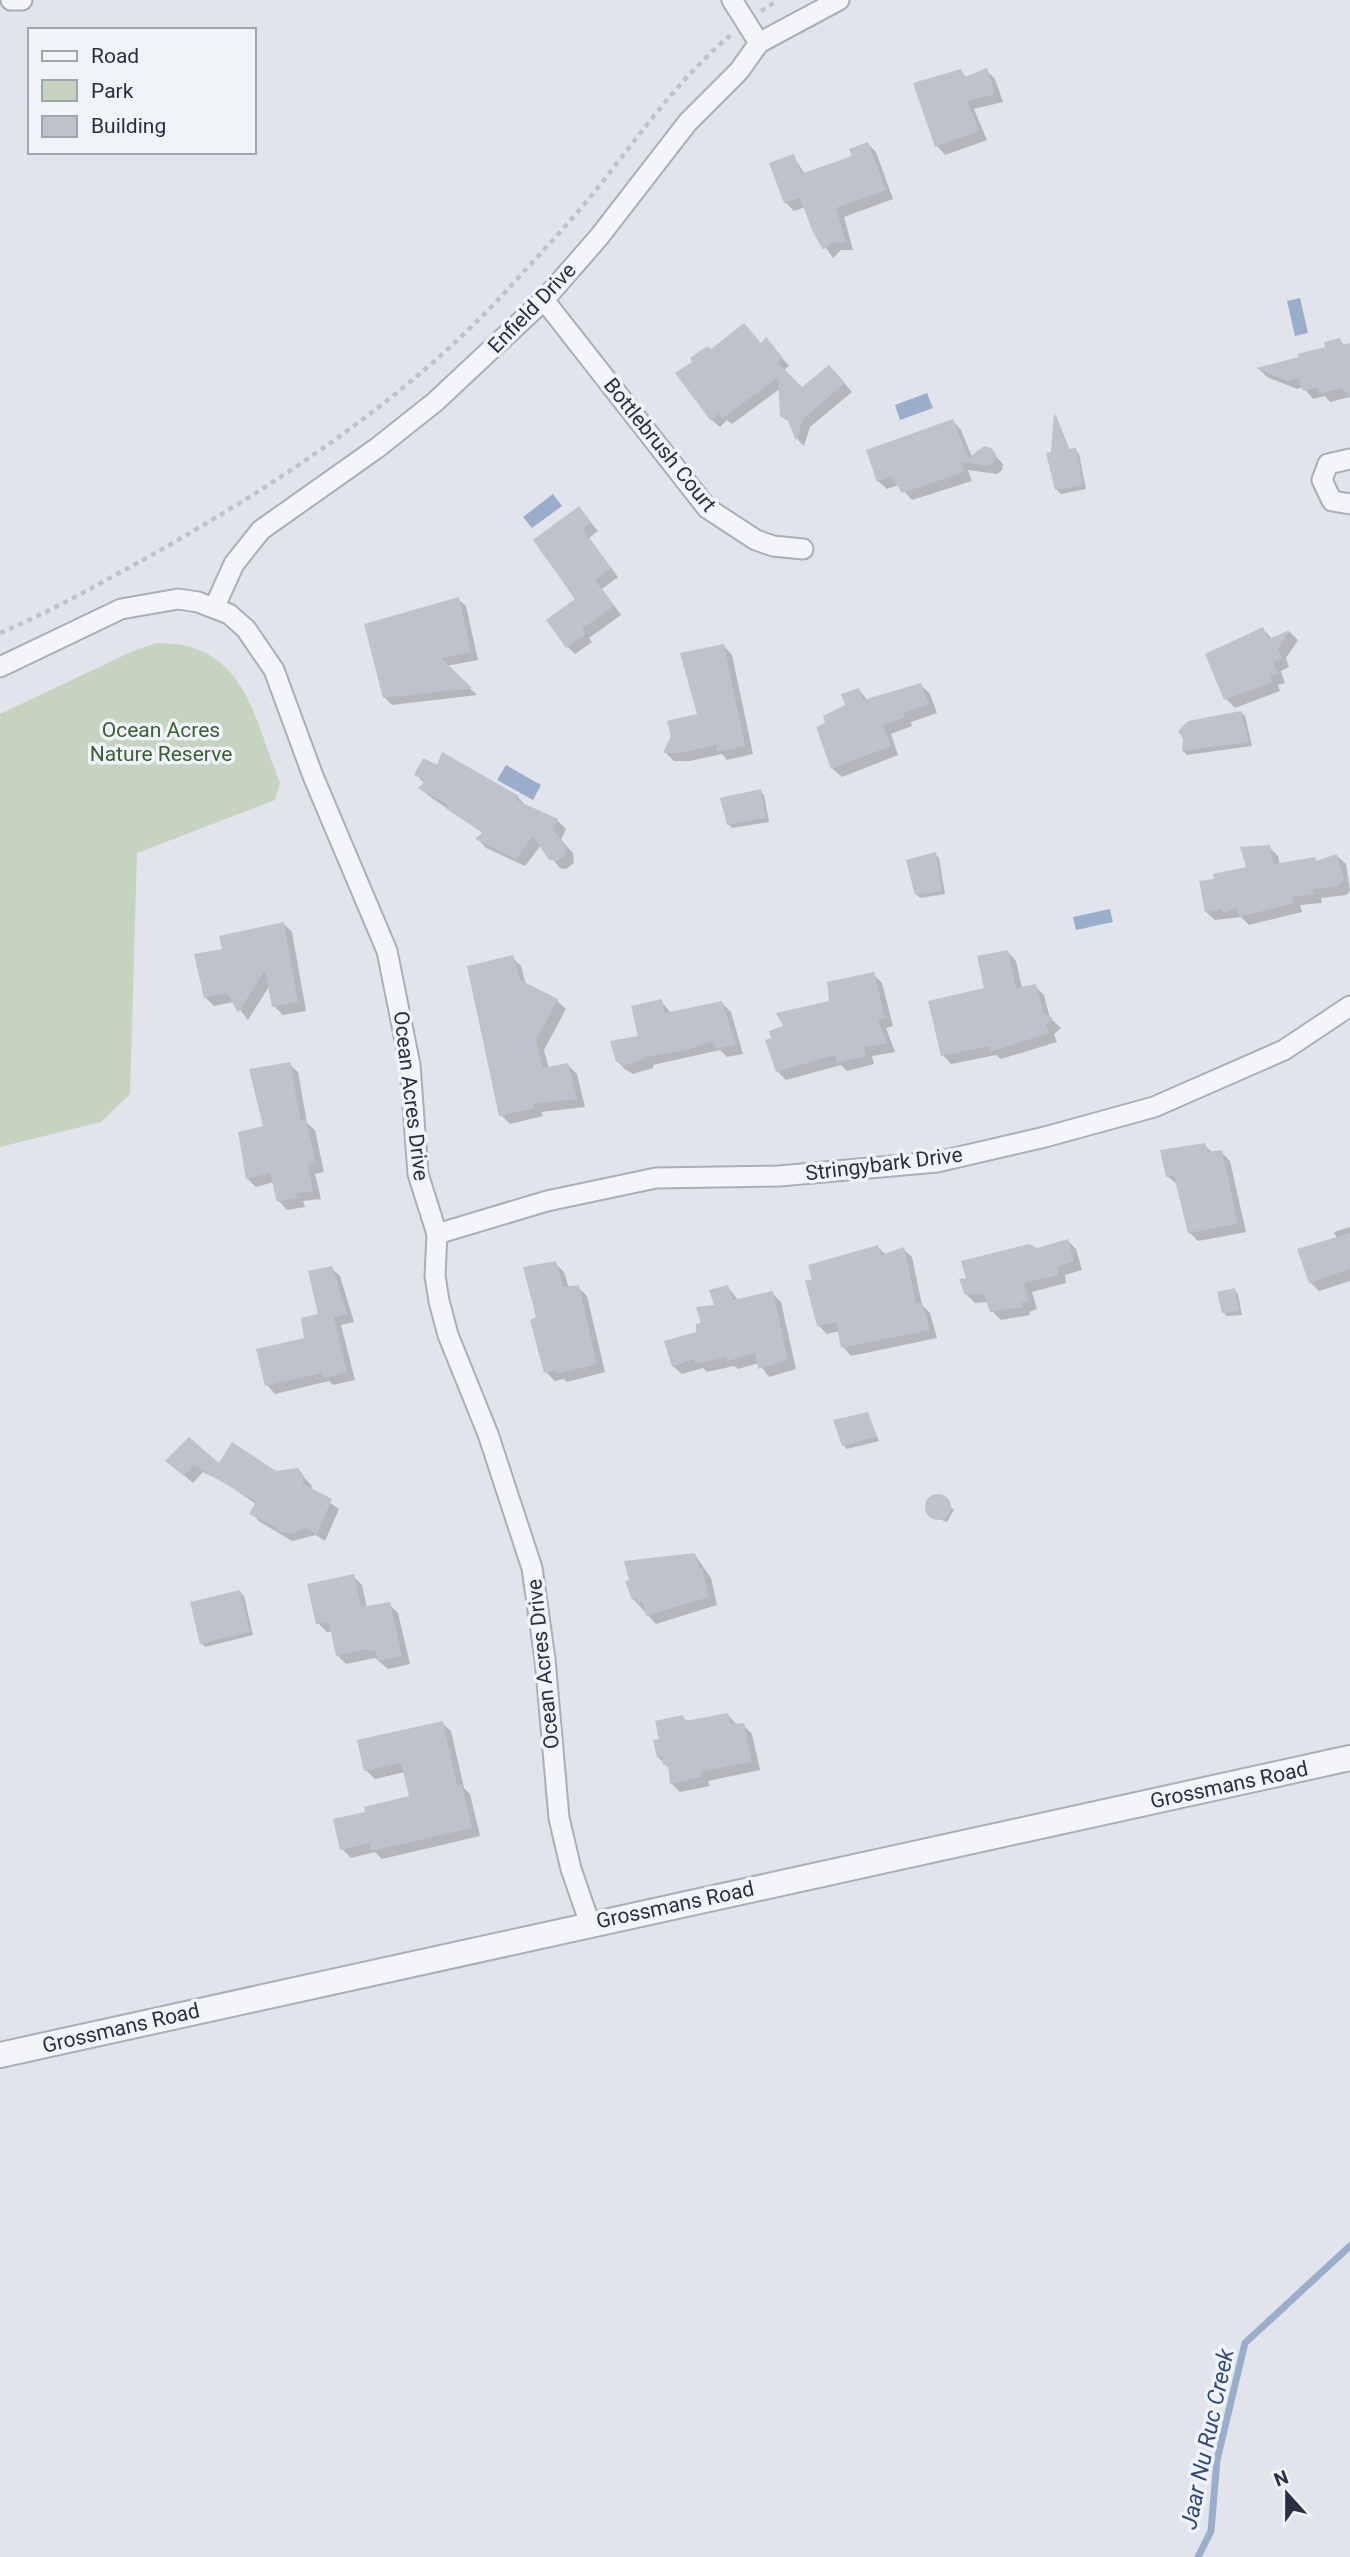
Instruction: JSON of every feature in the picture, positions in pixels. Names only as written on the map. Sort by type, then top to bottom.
[{"type":"street","points":[[11,0],[22,0]]},
{"type":"street","points":[[732,0],[759,43]]},
{"type":"street","name":"Enfield Drive","points":[[215,607],[234,564],[261,530],[377,448],[435,402],[544,300],[599,237],[688,122],[738,71],[759,43],[839,0]]},
{"type":"street","name":"Bottlebrush Court","points":[[544,300],[707,508],[756,541],[803,549]]},
{"type":"street","points":[[1350,459],[1328,464],[1322,480],[1332,501],[1350,504]]},
{"type":"street","name":"Ocean Acres Drive","points":[[0,667],[131,606],[178,599],[215,607],[246,629],[274,670],[313,776],[387,951],[408,1052],[418,1174],[437,1234],[435,1276],[448,1335],[488,1433],[532,1568],[545,1659],[559,1818],[570,1869],[590,1924]]},
{"type":"street","name":"Stringybark Drive","points":[[437,1234],[547,1201],[656,1178],[779,1176],[937,1162],[1045,1137],[1154,1107],[1284,1050],[1350,1006]]},
{"type":"street","name":"Grossmans Road","points":[[0,2056],[1350,1758]]},
{"type":"path","points":[[0,633],[110,578],[205,525],[286,474],[416,374],[507,290],[586,202],[661,107],[718,45],[745,23]]},
{"type":"green space","name":"Ocean Acres Nature Reserve","points":[[157,643],[186,646],[210,655],[227,669],[252,709],[280,783],[275,800],[137,853],[130,1094],[101,1122],[0,1147],[0,714],[133,651]]},
{"type":"water","points":[[1300,298],[1308,333],[1295,336],[1287,301]]},
{"type":"water","points":[[927,393],[933,408],[900,420],[895,405]]},
{"type":"water","points":[[553,494],[562,506],[532,528],[523,517]]},
{"type":"water","points":[[506,765],[541,785],[533,800],[497,780]]},
{"type":"water","points":[[1110,909],[1113,922],[1076,930],[1073,917]]},
{"type":"building","points":[[987,68],[995,94],[967,101],[979,131],[935,147],[913,83],[961,69],[965,77]]},
{"type":"building","points":[[868,142],[886,190],[836,208],[846,242],[832,243],[823,250],[800,198],[784,203],[769,163],[794,154],[801,174],[852,156],[849,149]]},
{"type":"building","points":[[744,323],[761,343],[766,337],[783,358],[777,362],[802,387],[829,365],[845,383],[803,419],[796,441],[788,421],[780,416],[778,377],[723,418],[718,414],[711,421],[675,373],[692,362],[690,358],[707,346],[711,349]]},
{"type":"building","points":[[1340,338],[1342,345],[1350,343],[1350,395],[1340,388],[1320,394],[1318,387],[1303,391],[1299,378],[1287,381],[1256,368],[1299,357],[1297,354],[1325,347],[1324,342]]},
{"type":"building","points":[[1054,412],[1068,449],[1076,448],[1083,485],[1055,490],[1046,453],[1051,452]]},
{"type":"building","points":[[953,419],[968,458],[984,446],[991,448],[996,454],[994,462],[988,466],[961,462],[964,472],[902,493],[891,476],[877,482],[866,450]]},
{"type":"building","points":[[579,506],[591,522],[583,529],[611,568],[595,580],[614,606],[582,629],[586,634],[566,648],[546,620],[575,599],[533,540]]},
{"type":"building","points":[[459,597],[471,652],[441,658],[472,688],[383,698],[364,624]]},
{"type":"building","points":[[1263,627],[1268,639],[1290,630],[1278,649],[1282,658],[1273,662],[1278,674],[1270,676],[1273,682],[1224,700],[1205,654]]},
{"type":"building","points":[[724,644],[745,746],[717,752],[716,745],[681,753],[663,753],[671,736],[667,721],[697,714],[680,653]]},
{"type":"building","points":[[921,683],[929,704],[903,713],[905,717],[883,725],[891,746],[831,769],[816,727],[825,723],[823,716],[845,705],[841,694],[859,688],[863,700]]},
{"type":"building","points":[[1241,711],[1249,742],[1182,751],[1183,739],[1178,731],[1188,721]]},
{"type":"building","points":[[442,752],[519,796],[516,800],[558,819],[553,830],[567,846],[564,857],[557,861],[549,860],[533,836],[516,859],[475,839],[483,832],[446,809],[448,805],[418,788],[426,781],[414,775],[423,758],[437,765]]},
{"type":"building","points":[[761,789],[766,818],[727,825],[720,798]]},
{"type":"building","points":[[1270,845],[1274,864],[1315,857],[1316,861],[1337,854],[1344,880],[1337,887],[1313,889],[1314,894],[1293,897],[1294,903],[1239,917],[1236,908],[1223,913],[1222,909],[1205,912],[1199,881],[1214,879],[1213,874],[1246,867],[1240,847]]},
{"type":"building","points":[[936,852],[942,891],[915,895],[906,860]]},
{"type":"building","points":[[284,922],[298,1002],[272,1007],[265,970],[238,1013],[227,993],[204,998],[194,954],[222,949],[219,936]]},
{"type":"building","points":[[1008,950],[1016,988],[1036,984],[1044,1014],[1053,1018],[1046,1024],[1049,1033],[990,1052],[989,1046],[941,1056],[928,1001],[984,988],[977,956]]},
{"type":"building","points":[[513,955],[520,980],[558,999],[536,1040],[543,1068],[568,1063],[577,1099],[533,1104],[535,1108],[499,1116],[467,966]]},
{"type":"building","points":[[874,972],[885,1018],[878,1020],[887,1043],[864,1047],[866,1056],[837,1063],[835,1055],[776,1072],[765,1040],[771,1038],[769,1031],[783,1026],[776,1013],[829,1001],[827,982]]},
{"type":"building","points":[[662,999],[665,1013],[722,1001],[736,1045],[716,1049],[713,1041],[686,1050],[645,1057],[622,1066],[621,1062],[616,1062],[610,1041],[638,1036],[631,1006]]},
{"type":"building","points":[[290,1062],[301,1121],[306,1120],[316,1163],[308,1165],[313,1191],[296,1193],[297,1198],[277,1202],[270,1173],[246,1179],[238,1132],[263,1126],[249,1069]]},
{"type":"building","points":[[1205,1143],[1208,1152],[1222,1150],[1238,1224],[1188,1233],[1174,1176],[1166,1177],[1160,1150]]},
{"type":"building","points":[[1350,1233],[1350,1269],[1309,1283],[1297,1249]]},
{"type":"building","points":[[1068,1239],[1074,1261],[1057,1267],[1059,1275],[1024,1283],[1029,1301],[1021,1303],[1023,1307],[990,1312],[984,1294],[965,1295],[959,1279],[966,1278],[961,1261],[1029,1244],[1037,1248]]},
{"type":"building","points":[[878,1245],[881,1255],[904,1247],[916,1303],[922,1302],[930,1330],[841,1348],[836,1322],[817,1326],[805,1280],[812,1280],[808,1265]]},
{"type":"building","points":[[556,1261],[563,1287],[579,1285],[597,1364],[557,1374],[556,1370],[544,1373],[530,1320],[536,1317],[523,1267]]},
{"type":"building","points":[[332,1266],[347,1314],[334,1317],[347,1372],[323,1378],[322,1373],[265,1386],[256,1349],[304,1338],[301,1318],[318,1314],[308,1271]]},
{"type":"building","points":[[728,1285],[733,1300],[773,1291],[788,1360],[758,1369],[755,1353],[727,1361],[727,1357],[696,1364],[694,1359],[672,1367],[664,1341],[696,1332],[696,1324],[701,1323],[696,1307],[714,1305],[709,1290]]},
{"type":"building","points":[[1235,1288],[1239,1311],[1222,1313],[1217,1292]]},
{"type":"building","points":[[868,1412],[877,1437],[842,1446],[833,1420]]},
{"type":"building","points":[[189,1437],[219,1463],[232,1442],[276,1471],[298,1468],[304,1476],[303,1484],[332,1499],[317,1534],[306,1528],[291,1534],[277,1531],[276,1527],[249,1514],[256,1502],[194,1465],[184,1476],[165,1461]]},
{"type":"building","points":[[938,1494],[947,1498],[951,1507],[947,1516],[938,1520],[929,1516],[925,1507],[929,1498]]},
{"type":"building","points":[[695,1553],[699,1568],[702,1568],[709,1597],[646,1616],[643,1602],[638,1604],[637,1598],[632,1600],[625,1581],[629,1580],[624,1561]]},
{"type":"building","points":[[354,1574],[361,1607],[390,1602],[402,1656],[378,1661],[375,1650],[368,1652],[367,1649],[336,1656],[329,1623],[316,1624],[307,1584]]},
{"type":"building","points":[[240,1590],[250,1632],[200,1644],[190,1602]]},
{"type":"building","points":[[728,1713],[731,1724],[744,1723],[752,1762],[700,1772],[702,1777],[670,1784],[668,1765],[663,1765],[663,1757],[657,1758],[653,1740],[659,1739],[655,1721],[683,1715],[685,1721]]},
{"type":"building","points":[[443,1721],[457,1785],[462,1784],[472,1828],[371,1851],[370,1843],[340,1850],[333,1819],[365,1812],[364,1807],[409,1796],[401,1763],[364,1771],[357,1740]]},
{"type":"waterway","name":"Jaar Nu Ruc Creek","points":[[1198,2557],[1211,2531],[1217,2460],[1245,2343],[1350,2246]]}]
